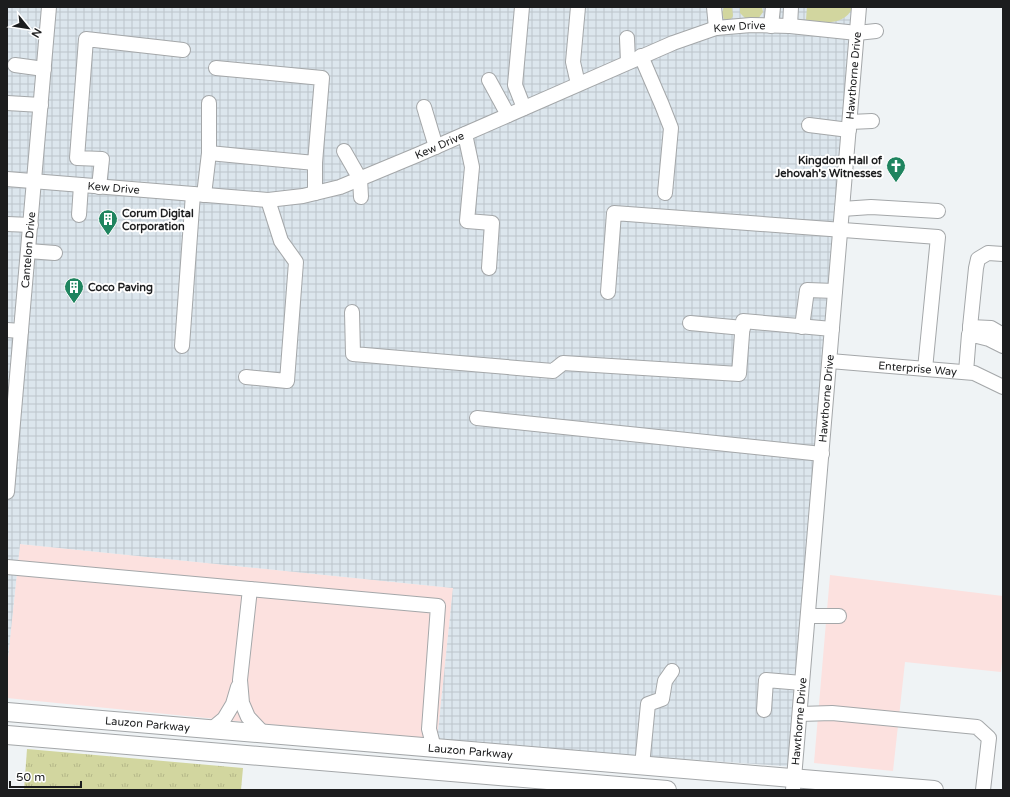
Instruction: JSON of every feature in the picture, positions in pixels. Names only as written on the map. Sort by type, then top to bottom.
[{"type":"main road","name":"Lauzon Parkway","points":[[7,712],[642,766],[794,784],[934,790]]},
{"type":"main road","name":"Lauzon Parkway","points":[[7,735],[667,790]]},
{"type":"street","name":"Cantelon Drive","points":[[7,492],[49,7]]},
{"type":"street","points":[[522,7],[515,85],[524,108]]},
{"type":"street","points":[[578,7],[573,62],[578,84]]},
{"type":"street","points":[[714,7],[716,28]]},
{"type":"street","points":[[771,26],[772,7]]},
{"type":"street","points":[[790,26],[791,7]]},
{"type":"street","name":"Hawthorne Drive","points":[[794,784],[859,7]]},
{"type":"street","name":"Kew Drive","points":[[7,179],[268,200],[315,194],[340,187],[436,147],[673,42],[716,28],[750,25],[790,26],[857,33],[876,31]]},
{"type":"street","points":[[627,38],[628,62]]},
{"type":"street","points":[[99,187],[102,159],[77,158],[86,39],[183,50]]},
{"type":"street","points":[[642,56],[671,128],[665,193]]},
{"type":"street","points":[[15,65],[44,69]]},
{"type":"street","points":[[216,68],[322,78],[315,163],[315,194]]},
{"type":"street","points":[[489,80],[508,115]]},
{"type":"street","points":[[7,103],[41,106]]},
{"type":"street","points":[[182,346],[198,194],[209,153],[209,103]]},
{"type":"street","points":[[424,107],[436,147]]},
{"type":"street","points":[[809,125],[849,126],[872,121]]},
{"type":"street","points":[[465,134],[472,167],[467,221],[492,223],[489,268]]},
{"type":"street","points":[[344,151],[360,179],[361,197]]},
{"type":"street","points":[[209,153],[315,163]]},
{"type":"street","points":[[79,215],[81,185]]},
{"type":"street","points":[[246,377],[287,381],[296,262],[281,241],[268,200]]},
{"type":"street","points":[[842,209],[871,207],[938,211]]},
{"type":"street","points":[[608,292],[614,213],[938,237],[925,369]]},
{"type":"street","points":[[7,224],[30,225]]},
{"type":"street","points":[[28,252],[56,253]]},
{"type":"street","points":[[966,372],[978,259],[988,252],[1003,254]]},
{"type":"street","points":[[802,326],[807,290],[835,291]]},
{"type":"street","points":[[352,312],[353,354],[553,371],[563,364],[739,374],[743,321],[832,329]]},
{"type":"street","points":[[690,323],[742,328]]},
{"type":"street","points":[[970,331],[991,328],[1003,335]]},
{"type":"street","points":[[7,330],[21,331]]},
{"type":"street","points":[[970,331],[1003,346]]},
{"type":"street","name":"Enterprise Way","points":[[830,361],[974,373],[1003,387]]},
{"type":"street","points":[[477,418],[822,454]]},
{"type":"street","points":[[7,568],[438,606],[429,729],[434,748]]},
{"type":"street","points":[[212,730],[224,719],[233,704],[240,680],[250,589]]},
{"type":"street","points":[[808,616],[839,616]]},
{"type":"street","points":[[642,766],[648,704],[662,699],[665,681],[672,671]]},
{"type":"street","points":[[240,680],[242,703],[248,717],[264,734]]},
{"type":"street","points":[[764,710],[766,680],[802,683]]},
{"type":"street","points":[[800,714],[832,713],[977,727],[989,738],[983,790]]},
{"type":"shaded area","points":[[7,7],[859,7],[795,767],[437,741],[453,588],[20,544],[7,667]]},
{"type":"shaded area","points":[[20,544],[453,588],[437,741],[7,698],[7,667]]},
{"type":"shaded area","points":[[830,575],[1003,596],[1003,652],[1001,672],[905,662],[893,771],[814,763]]},
{"type":"green space","points":[[724,7],[732,7],[733,16],[729,22],[724,19],[722,13]]},
{"type":"green space","points":[[740,7],[762,7],[763,12],[758,19],[747,20],[740,13]]},
{"type":"green space","points":[[807,7],[853,7],[844,18],[832,22],[826,22],[806,20]]},
{"type":"green space","points":[[27,749],[243,768],[241,790],[24,790]]},
{"type":"place","name":"Kingdom Hall of Jehovah's Witnesses","points":[[896,183]]},
{"type":"place","name":"Corum Digital Corporation","points":[[108,236]]},
{"type":"place","name":"Coco Paving","points":[[74,304]]}]
